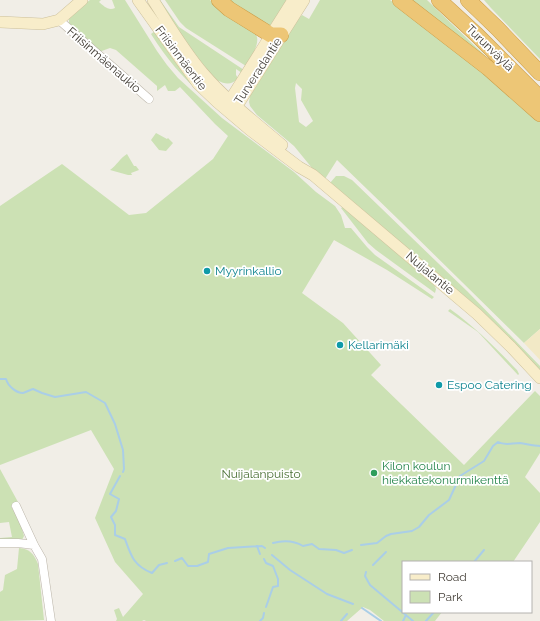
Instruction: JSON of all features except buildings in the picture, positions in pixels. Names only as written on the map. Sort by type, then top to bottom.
[{"type":"highway","points":[[219,0],[229,9],[276,35]]},
{"type":"highway","points":[[400,0],[488,68],[540,114]]},
{"type":"highway","name":"Turunväylä","points":[[439,0],[478,34],[540,98]]},
{"type":"highway","name":"Turunväylä","points":[[468,0],[540,72]]},
{"type":"highway","points":[[479,0],[498,29]]},
{"type":"main road","points":[[0,22],[43,24],[59,20],[82,0]]},
{"type":"main road","name":"Friisinmäentie","points":[[138,0],[198,84],[231,106]]},
{"type":"main road","name":"Friisinmäentie","points":[[153,0],[202,73],[231,106]]},
{"type":"main road","name":"Turveradantie","points":[[276,35],[293,0]]},
{"type":"main road","name":"Turveradantie","points":[[231,106],[276,35],[304,0]]},
{"type":"main road","name":"Nuijalantie","points":[[231,106],[299,167],[313,175],[472,309],[540,378]]},
{"type":"street","name":"Friisinmäenaukio","points":[[59,20],[149,99]]},
{"type":"street","points":[[16,506],[42,559],[51,621]]},
{"type":"street","points":[[0,543],[34,545]]},
{"type":"green space","name":"Nuijalanpuisto","points":[[90,0],[101,0],[99,2],[106,8],[110,9],[115,8],[112,0],[125,0],[157,51],[178,78],[222,118],[294,172],[316,192],[335,206],[341,215],[345,228],[351,228],[375,255],[434,297],[432,299],[387,270],[334,240],[302,293],[343,323],[381,365],[371,375],[464,465],[535,391],[540,396],[540,453],[525,477],[540,493],[540,522],[514,561],[402,561],[402,613],[441,613],[435,621],[384,621],[370,610],[363,607],[347,621],[116,621],[117,619],[114,610],[119,608],[123,617],[143,594],[115,562],[95,518],[114,469],[91,430],[0,465],[0,206],[62,164],[129,215],[146,213],[213,159],[228,136],[180,87],[175,91],[168,91],[165,85],[157,91],[157,86],[116,50],[110,48],[99,52],[69,23],[69,18],[75,11]]},
{"type":"green space","points":[[156,0],[160,0],[179,27],[244,70],[242,73],[236,69],[236,75],[238,78],[231,83],[224,83],[209,75]]},
{"type":"green space","points":[[165,0],[210,0],[255,34],[257,37],[257,44],[246,66],[186,28]]},
{"type":"green space","points":[[226,0],[288,0],[269,28]]},
{"type":"green space","points":[[320,0],[390,0],[438,35],[540,121],[540,329],[524,343],[337,160],[325,179],[312,168],[294,146],[257,115],[250,106],[250,96],[285,35],[302,15],[309,19]],"holes":[[[296,83],[302,89],[301,100],[313,121],[306,127],[299,122],[295,88]]]},
{"type":"green space","points":[[406,0],[427,0],[504,74]]},
{"type":"green space","points":[[484,0],[540,0],[540,59],[491,8]]},
{"type":"green space","points":[[155,31],[204,97],[182,75],[163,52],[151,34]]},
{"type":"green space","points":[[156,133],[167,139],[168,138],[173,143],[166,151],[159,150],[151,140]]},
{"type":"green space","points":[[127,154],[134,166],[136,166],[139,170],[131,173],[132,175],[128,175],[110,170],[122,157]]},
{"type":"green space","points":[[336,176],[344,176],[352,180],[467,291],[540,366],[540,370],[482,311],[330,183]]},
{"type":"green space","points":[[343,207],[433,282],[436,289],[435,293],[368,243],[341,208]]},
{"type":"green space","points":[[450,309],[468,323],[485,338],[517,370],[519,374],[518,375],[478,332],[448,311]]},
{"type":"green space","points":[[0,469],[18,502],[11,506],[20,522],[24,536],[22,540],[0,540],[0,538],[12,537],[9,522],[0,523]]},
{"type":"green space","points":[[19,548],[31,553],[35,557],[38,564],[44,620],[0,621],[0,592],[3,590],[5,575],[17,569]]},
{"type":"sand","points":[[540,329],[540,360],[524,343]]},
{"type":"waterway","points":[[0,379],[6,379],[13,389],[20,393],[33,389],[55,397],[86,392],[105,403],[115,424],[123,450],[123,472]]},
{"type":"waterway","points":[[361,545],[377,543],[391,534],[412,531],[419,527],[429,515],[449,500],[460,476],[484,461],[493,446],[498,442],[503,444],[520,443],[540,446]]},
{"type":"waterway","points":[[120,476],[110,494],[119,499],[116,511],[111,517],[115,525],[115,535],[125,539],[134,560],[146,570],[152,573],[159,565],[167,563]]},
{"type":"waterway","points":[[273,543],[288,541],[303,546],[312,544],[319,549],[336,550],[344,553],[352,550]]},
{"type":"waterway","points":[[257,546],[260,554]]},
{"type":"waterway","points":[[175,561],[182,558],[188,566],[197,566],[208,562],[209,554],[228,548],[262,546],[265,548]]},
{"type":"waterway","points":[[475,561],[484,550]]},
{"type":"waterway","points":[[373,565],[386,552]]},
{"type":"waterway","points":[[272,555],[290,570],[327,594],[353,604]]},
{"type":"waterway","points":[[264,559],[266,563],[273,566],[278,579],[278,586],[273,587],[266,607]]},
{"type":"waterway","points":[[366,572],[365,576],[370,585],[402,612]]},
{"type":"waterway","points":[[362,608],[381,621]]},
{"type":"waterway","points":[[260,621],[263,618],[264,613]]},
{"type":"waterway","points":[[403,613],[413,621]]},
{"type":"waterway","points":[[426,621],[433,613]]},
{"type":"waterway","points":[[341,621],[347,614]]},
{"type":"waterway","points":[[403,621],[406,615]]},
{"type":"place","name":"Myyrinkallio","points":[[207,271]]},
{"type":"place","name":"Kellarimäki","points":[[340,345]]},
{"type":"place","name":"Espoo Catering","points":[[439,385]]},
{"type":"place","name":"Kilon koulun hiekkatekonurmikenttä","points":[[374,473]]}]
